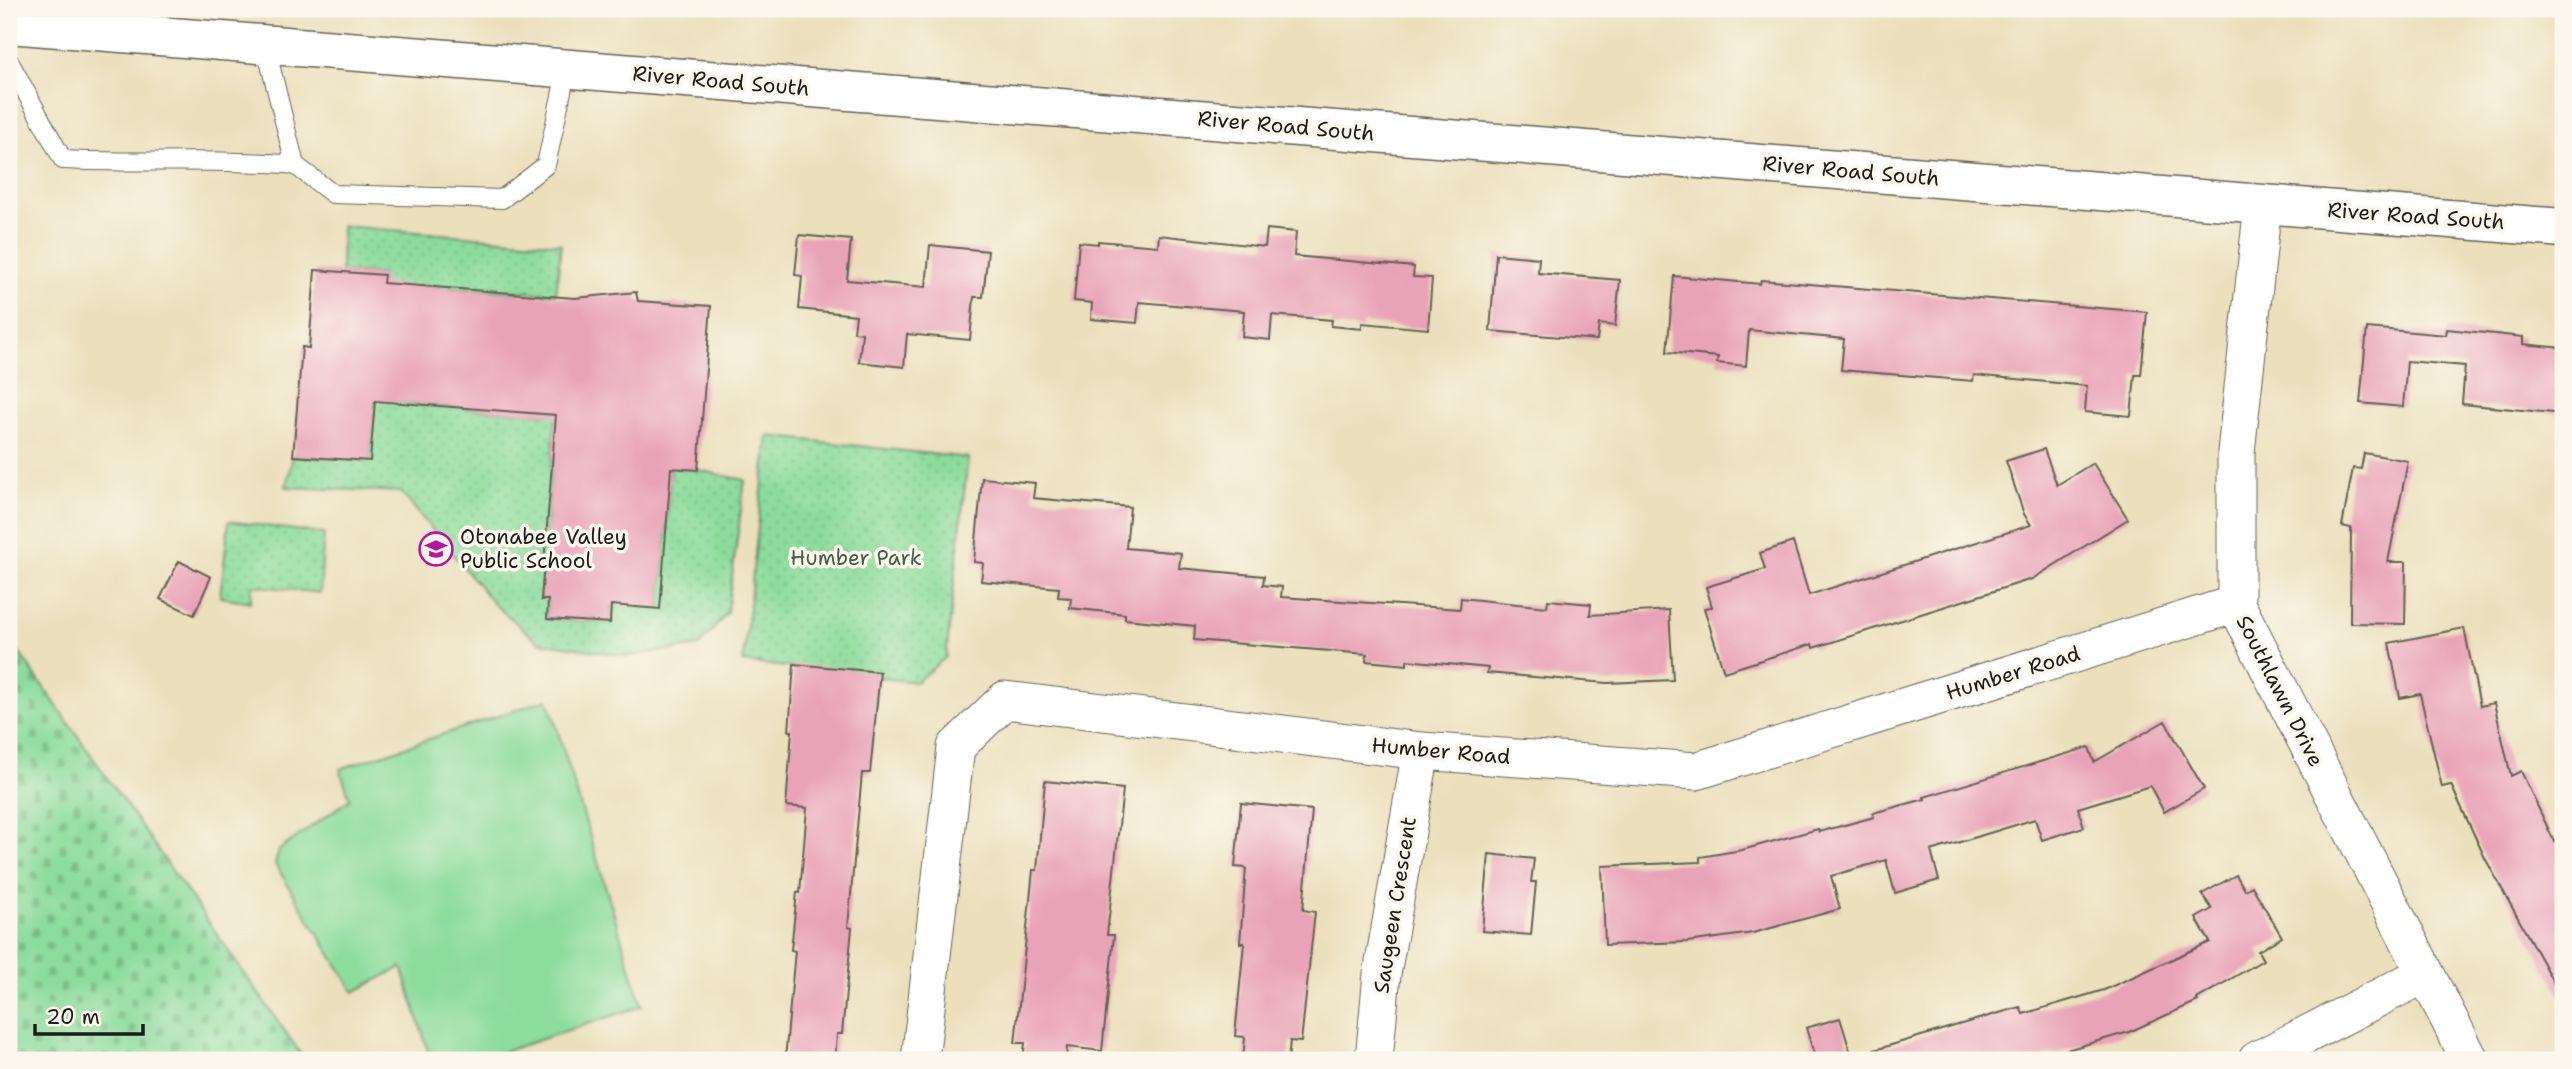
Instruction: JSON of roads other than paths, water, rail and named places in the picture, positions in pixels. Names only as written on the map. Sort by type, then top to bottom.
[{"type":"street","name":"River Road South","points":[[9,24],[2563,228]]},
{"type":"street","name":"Southlawn Drive","points":[[2263,204],[2236,452],[2236,604],[2470,1060]]},
{"type":"street","name":"Humber Road","points":[[920,1060],[956,747],[1005,700],[1421,751],[1696,771],[2236,604]]},
{"type":"street","name":"Saugeen Crescent","points":[[1374,1060],[1382,974],[1421,751]]},
{"type":"street","points":[[2257,1060],[2425,974]]},
{"type":"lane","points":[[265,44],[295,165]]},
{"type":"lane","points":[[9,61],[63,160],[121,163],[234,160],[295,165],[332,194],[502,200],[547,165],[567,68]]},
{"type":"place","name":"Otonabee Valley Public School","points":[[436,549]]},
{"type":"park label","name":"Humber Park","points":[[856,558]]}]
